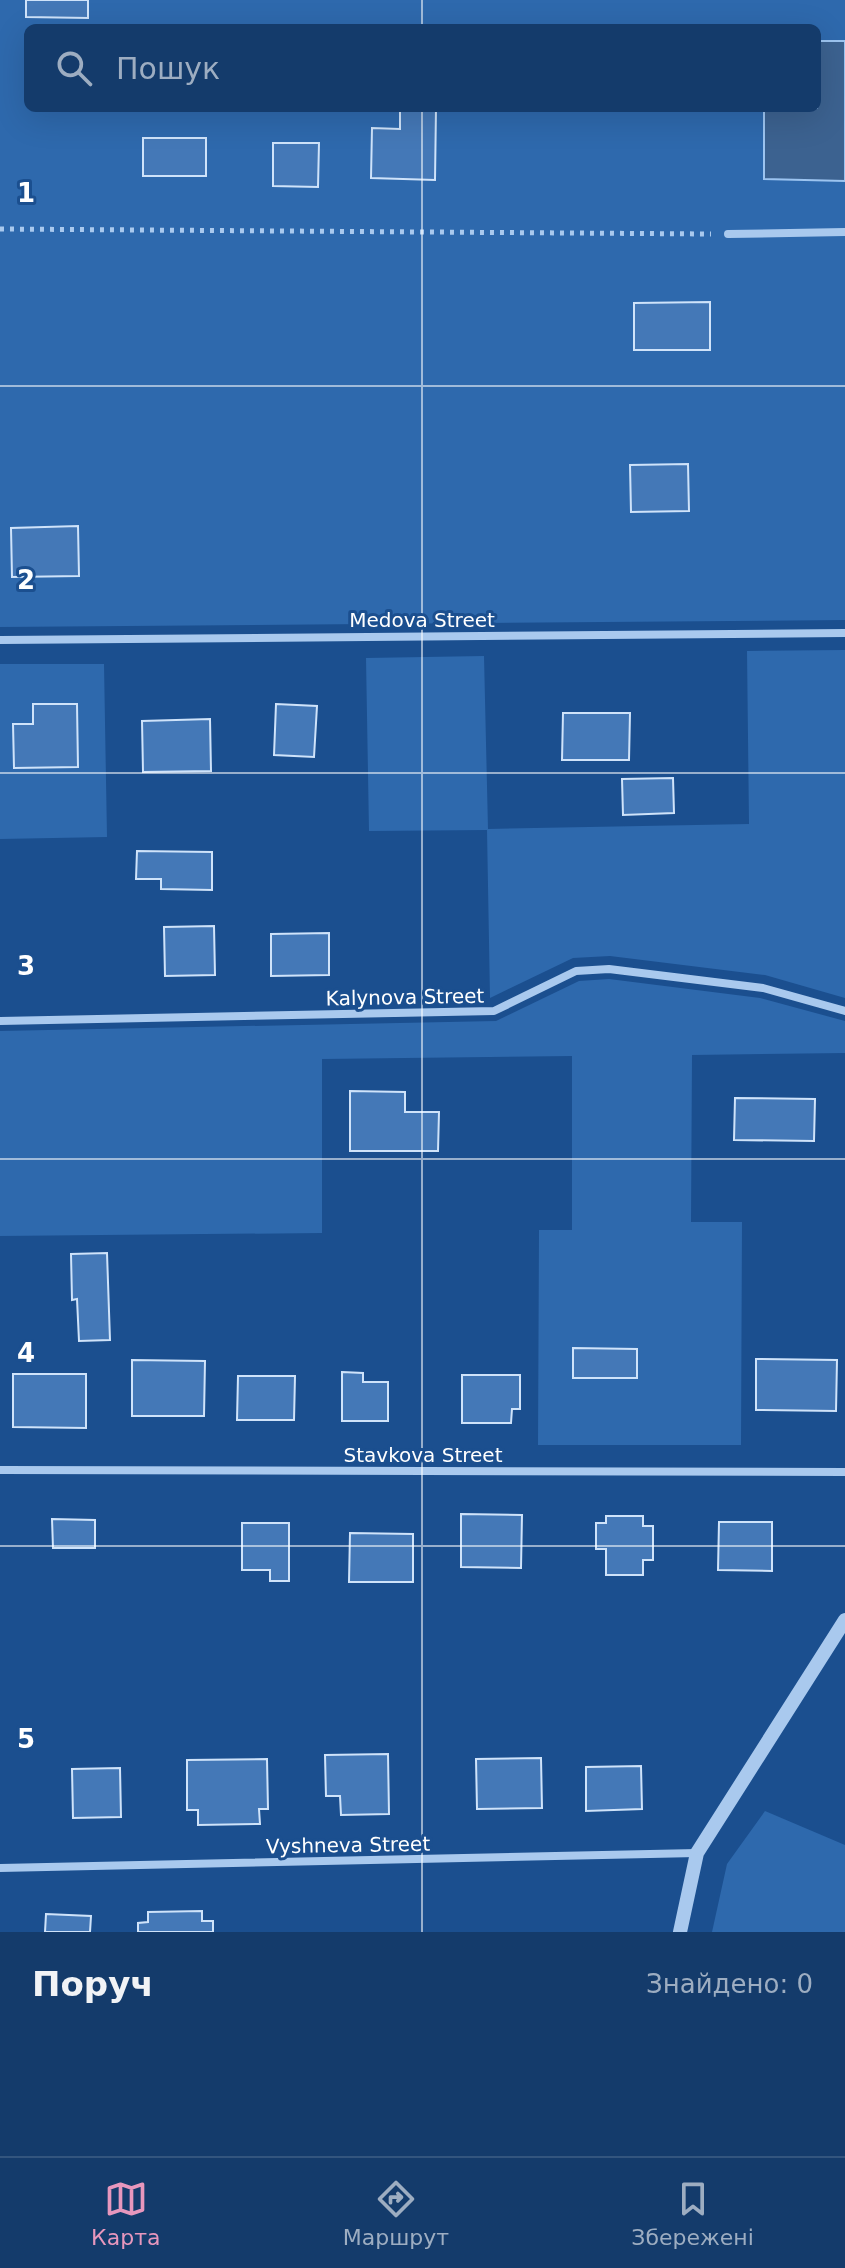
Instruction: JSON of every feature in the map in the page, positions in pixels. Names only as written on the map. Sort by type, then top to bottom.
[{"type":"street","points":[[728,234],[845,232]]},
{"type":"street","name":"Medova Street","points":[[0,640],[845,633]]},
{"type":"street","name":"Kalynova Street","points":[[0,1021],[494,1011],[576,971],[609,969],[763,988],[845,1011]]},
{"type":"street","name":"Stavkova Street","points":[[0,1470],[845,1472]]},
{"type":"street","points":[[680,1932],[697,1853],[845,1620]]},
{"type":"street","name":"Vyshneva Street","points":[[0,1868],[697,1853]]},
{"type":"path","points":[[0,229],[728,234]]},
{"type":"shaded area","points":[[0,0],[845,0],[845,620],[0,627]]},
{"type":"shaded area","points":[[821,41],[845,41],[845,181],[764,179],[764,112],[821,112]]},
{"type":"shaded area","points":[[845,650],[845,998],[765,975],[610,956],[573,958],[490,998],[487,830],[369,831],[366,658],[484,656],[488,829],[749,824],[747,651]]},
{"type":"shaded area","points":[[0,664],[104,664],[107,837],[0,839]]},
{"type":"shaded area","points":[[609,979],[760,998],[845,1021],[845,1053],[692,1055],[691,1222],[742,1222],[741,1445],[538,1445],[539,1230],[572,1230],[572,1056],[322,1059],[322,1233],[0,1236],[0,1031],[496,1021],[579,981]]},
{"type":"shaded area","points":[[765,1811],[845,1845],[845,1932],[712,1932],[727,1864]]},
{"type":"building","points":[[26,0],[88,0],[88,18],[26,17]]},
{"type":"building","points":[[400,112],[436,112],[435,180],[371,178],[372,128],[400,129]]},
{"type":"building","points":[[143,138],[206,138],[206,176],[143,176]]},
{"type":"building","points":[[273,143],[319,143],[318,187],[273,186]]},
{"type":"building","points":[[710,302],[710,350],[634,350],[634,303]]},
{"type":"building","points":[[688,464],[689,511],[631,512],[630,465]]},
{"type":"building","points":[[78,526],[79,576],[12,577],[11,528]]},
{"type":"building","points":[[33,704],[77,704],[78,767],[14,768],[13,724],[33,724]]},
{"type":"building","points":[[276,704],[317,706],[314,757],[274,755]]},
{"type":"building","points":[[563,713],[630,713],[629,760],[562,760]]},
{"type":"building","points":[[210,719],[211,771],[143,772],[142,721]]},
{"type":"building","points":[[673,778],[674,813],[623,815],[622,779]]},
{"type":"building","points":[[137,851],[212,852],[212,890],[161,889],[161,879],[136,879]]},
{"type":"building","points":[[214,926],[215,975],[165,976],[164,927]]},
{"type":"building","points":[[329,933],[329,975],[271,976],[271,934]]},
{"type":"building","points":[[350,1091],[405,1092],[405,1112],[439,1112],[438,1151],[350,1151]]},
{"type":"building","points":[[735,1098],[815,1099],[814,1141],[734,1140]]},
{"type":"building","points":[[107,1253],[110,1340],[79,1341],[77,1299],[72,1300],[71,1254]]},
{"type":"building","points":[[573,1348],[637,1349],[637,1378],[573,1378]]},
{"type":"building","points":[[756,1359],[837,1360],[836,1411],[756,1410]]},
{"type":"building","points":[[132,1360],[205,1361],[204,1416],[132,1416]]},
{"type":"building","points":[[342,1372],[363,1373],[363,1382],[388,1382],[388,1421],[342,1421]]},
{"type":"building","points":[[13,1374],[86,1374],[86,1428],[13,1427]]},
{"type":"building","points":[[462,1375],[520,1375],[520,1409],[512,1409],[511,1423],[462,1423]]},
{"type":"building","points":[[238,1376],[295,1376],[294,1420],[237,1420]]},
{"type":"building","points":[[461,1514],[522,1515],[521,1568],[461,1567]]},
{"type":"building","points":[[606,1516],[643,1516],[643,1526],[653,1526],[653,1560],[643,1560],[643,1575],[606,1575],[606,1549],[596,1549],[596,1523],[606,1523]]},
{"type":"building","points":[[52,1519],[95,1520],[95,1548],[53,1548]]},
{"type":"building","points":[[719,1522],[772,1522],[772,1571],[718,1570]]},
{"type":"building","points":[[242,1523],[289,1523],[289,1581],[270,1581],[270,1570],[242,1570]]},
{"type":"building","points":[[350,1533],[413,1534],[413,1582],[349,1582]]},
{"type":"building","points":[[388,1754],[389,1814],[341,1815],[340,1796],[326,1796],[325,1755]]},
{"type":"building","points":[[541,1758],[542,1808],[477,1809],[476,1759]]},
{"type":"building","points":[[267,1759],[268,1809],[259,1809],[260,1824],[198,1825],[198,1810],[187,1810],[187,1760]]},
{"type":"building","points":[[641,1766],[642,1809],[586,1811],[586,1767]]},
{"type":"building","points":[[120,1768],[121,1817],[73,1818],[72,1769]]},
{"type":"building","points":[[202,1911],[202,1921],[213,1921],[213,1932],[138,1932],[138,1923],[148,1922],[148,1912]]},
{"type":"building","points":[[46,1914],[91,1916],[90,1932],[45,1932]]}]
